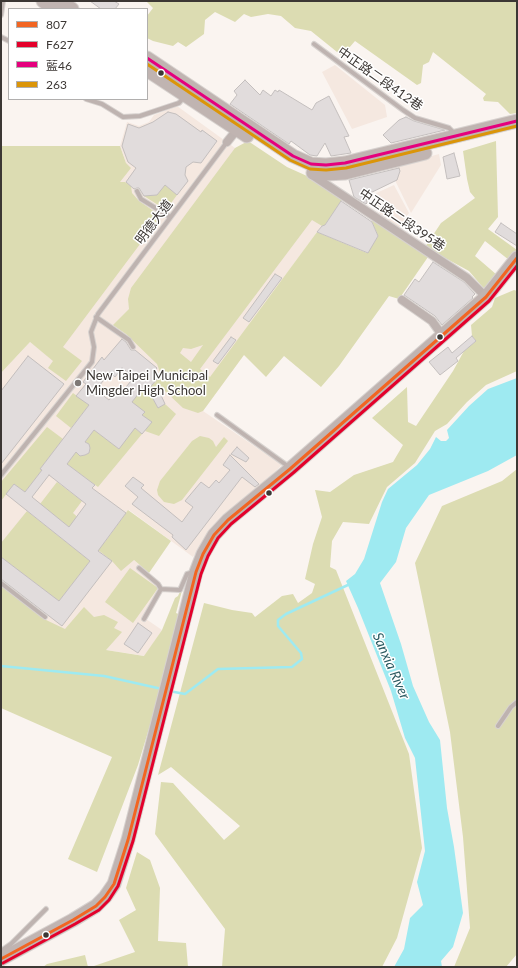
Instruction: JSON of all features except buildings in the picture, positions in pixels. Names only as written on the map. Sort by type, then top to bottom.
[{"type":"main road","points":[[43,1],[54,8]]},
{"type":"main road","points":[[148,59],[287,162],[326,174],[345,173],[517,130]]},
{"type":"main road","points":[[148,71],[186,96],[239,126]]},
{"type":"main road","points":[[310,168],[345,163],[517,121]]},
{"type":"main road","points":[[1,959],[96,906],[105,897],[114,884],[128,840],[196,572],[214,535],[228,520],[290,469],[486,297],[517,258]]},
{"type":"street","points":[[227,142],[239,126]]},
{"type":"street","name":"中正路二段395巷","points":[[310,168],[467,278],[486,297]]},
{"type":"street","points":[[402,300],[432,321],[442,335]]},
{"type":"lane","points":[[1,15],[3,1]]},
{"type":"lane","name":"中正路二段412巷","points":[[314,44],[415,118],[449,128],[457,136]]},
{"type":"lane","points":[[89,100],[102,104],[123,117],[140,116],[179,103],[186,96]]},
{"type":"lane","name":"明德大道","points":[[97,315],[227,142]]},
{"type":"lane","points":[[137,191],[141,199],[170,217]]},
{"type":"lane","points":[[1,475],[92,362],[94,347],[91,332],[97,315],[129,340],[132,347]]},
{"type":"lane","points":[[217,415],[290,469]]},
{"type":"lane","points":[[46,418],[51,422]]},
{"type":"lane","points":[[139,568],[158,584],[161,589]]},
{"type":"lane","points":[[161,589],[180,590],[187,574],[196,572]]},
{"type":"lane","points":[[1,583],[45,618]]},
{"type":"lane","points":[[144,619],[161,589]]},
{"type":"lane","points":[[498,726],[511,707],[517,702]]},
{"type":"lane","points":[[1,951],[11,944],[46,909]]},
{"type":"shaded area","points":[[335,65],[385,105],[387,117],[352,129],[322,72]]},
{"type":"shaded area","name":"New Taipei Municipal Mingder High School","points":[[177,106],[329,216],[250,323],[259,334],[203,411],[282,465],[215,528],[193,557],[129,510],[109,537],[159,583],[163,590],[146,619],[162,630],[145,656],[106,650],[1,622],[1,373],[30,342],[53,360],[126,163],[120,146],[127,122],[139,126],[149,122],[154,115]]},
{"type":"shaded area","points":[[439,154],[441,165],[411,213],[389,168]]},
{"type":"shaded area","points":[[394,185],[409,213],[398,229],[383,219],[370,196]]},
{"type":"green space","points":[[146,1],[517,1],[517,113],[510,114],[498,102],[484,101],[483,98],[486,94],[433,52],[429,62],[423,65],[421,83],[417,85],[355,41],[342,56],[311,31],[295,28],[281,16],[268,14],[251,17],[244,14],[235,22],[215,12],[205,20],[204,34],[186,47],[178,42],[173,46],[153,41],[148,38],[148,15],[153,8]]},
{"type":"green space","points":[[248,141],[287,167],[307,176],[342,200],[325,225],[322,226],[312,220],[200,369],[210,377],[317,232],[367,253],[378,236],[371,219],[428,257],[399,299],[389,296],[339,366],[321,387],[284,356],[266,377],[244,355],[203,411],[198,413],[183,408],[165,391],[152,397],[158,408],[165,404],[176,414],[159,436],[145,431],[151,422],[142,415],[144,412],[132,402],[143,388],[147,391],[161,375],[157,364],[126,334],[113,325],[129,309],[128,299],[131,288],[235,148]],"holes":[[[203,345],[191,362],[180,353],[183,348],[191,349]]]},
{"type":"green space","points":[[496,141],[498,217],[488,229],[517,251],[509,260],[485,241],[475,256],[497,275],[486,291],[469,271],[425,247],[441,223],[475,198],[470,192],[463,151]]},
{"type":"green space","points":[[1,146],[120,146],[126,163],[131,168],[120,182],[125,182],[131,186],[132,193],[139,201],[161,216],[63,347],[82,361],[66,381],[48,368],[53,361],[30,342],[1,373]]},
{"type":"green space","points":[[165,185],[177,195],[166,210],[144,196],[157,195]]},
{"type":"green space","points":[[514,290],[517,291],[517,371],[486,385],[467,402],[447,424],[435,431],[415,463],[387,487],[369,524],[343,522],[332,541],[330,567],[336,570],[409,754],[422,848],[397,938],[382,967],[222,967],[225,929],[155,834],[161,782],[173,783],[224,840],[240,826],[171,767],[158,775],[204,603],[252,613],[255,617],[282,596],[293,594],[298,603],[312,593],[315,584],[305,579],[313,544],[322,517],[315,490],[330,492],[354,475],[393,462],[403,445],[372,418],[407,387],[408,422],[416,426],[453,371],[464,351],[476,341],[472,336],[471,325],[492,307],[495,298]]},
{"type":"green space","points":[[73,393],[89,405],[71,428],[56,416]]},
{"type":"green space","points":[[112,411],[142,434],[98,487],[67,464],[76,452],[80,456],[89,453],[89,444],[85,442],[94,430],[119,449]]},
{"type":"green space","points":[[47,427],[63,439],[40,469],[42,470],[25,492],[14,484],[1,501],[1,482]]},
{"type":"green space","points":[[200,436],[209,438],[213,441],[216,447],[224,437],[228,441],[182,500],[174,504],[164,502],[158,495],[157,490],[160,481],[192,441]]},
{"type":"green space","points":[[517,469],[517,954],[506,967],[454,967],[470,928],[463,837],[450,732],[415,563],[442,506],[502,481]]},
{"type":"green space","points":[[57,482],[82,501],[73,513],[105,542],[128,510],[171,541],[149,573],[134,560],[121,571],[112,561],[40,504]]},
{"type":"green space","points":[[27,511],[90,561],[59,601],[1,557],[1,543]]},
{"type":"green space","points":[[130,568],[158,588],[133,623],[105,602]]},
{"type":"green space","points":[[184,583],[176,613],[183,616],[138,765],[97,872],[68,859],[112,757],[1,708],[1,586],[44,619],[65,629],[84,607],[94,617],[104,615],[118,622],[114,628],[122,632],[106,650],[144,656],[162,630],[175,598],[178,596]]},
{"type":"green space","points":[[137,852],[150,860],[160,888],[158,941],[186,943],[188,967],[91,967],[135,952],[119,920],[136,910],[126,888]]},
{"type":"green space","points":[[85,955],[88,967],[43,967],[47,964]]},
{"type":"water","name":"Sanxia River","points":[[517,378],[517,455],[488,471],[429,495],[406,528],[396,562],[380,583],[401,644],[413,686],[429,722],[440,740],[447,808],[463,913],[453,947],[441,961],[442,967],[394,967],[404,949],[410,918],[423,905],[417,882],[425,851],[415,758],[405,738],[391,691],[346,581],[355,574],[364,559],[382,502],[388,489],[417,465],[430,449],[436,437],[441,441],[446,441],[449,438],[447,430],[469,406],[488,389]]},
{"type":"waterway","points":[[169,691],[185,694],[218,669],[292,667],[302,659],[301,653],[278,626],[278,620],[286,614],[350,584]]},
{"type":"waterway","points":[[1,666],[104,676],[162,689]]},
{"type":"transit line","name":"藍46","points":[[148,59],[293,156],[311,164],[326,165],[345,163],[517,121]]},
{"type":"transit line","name":"263","points":[[148,65],[290,160],[310,169],[326,170],[346,168],[517,126]]},
{"type":"transit line","name":"807","points":[[1,959],[96,906],[105,897],[114,884],[128,840],[196,572],[203,554],[214,535],[228,520],[290,469],[486,297],[517,258]]},
{"type":"transit line","name":"F627","points":[[3,963],[99,910],[109,900],[118,886],[133,841],[201,574],[208,556],[218,538],[231,524],[293,473],[489,301],[517,266]]},
{"type":"place","name":"New Taipei Municipal Mingder High School","points":[[78,383]]}]
